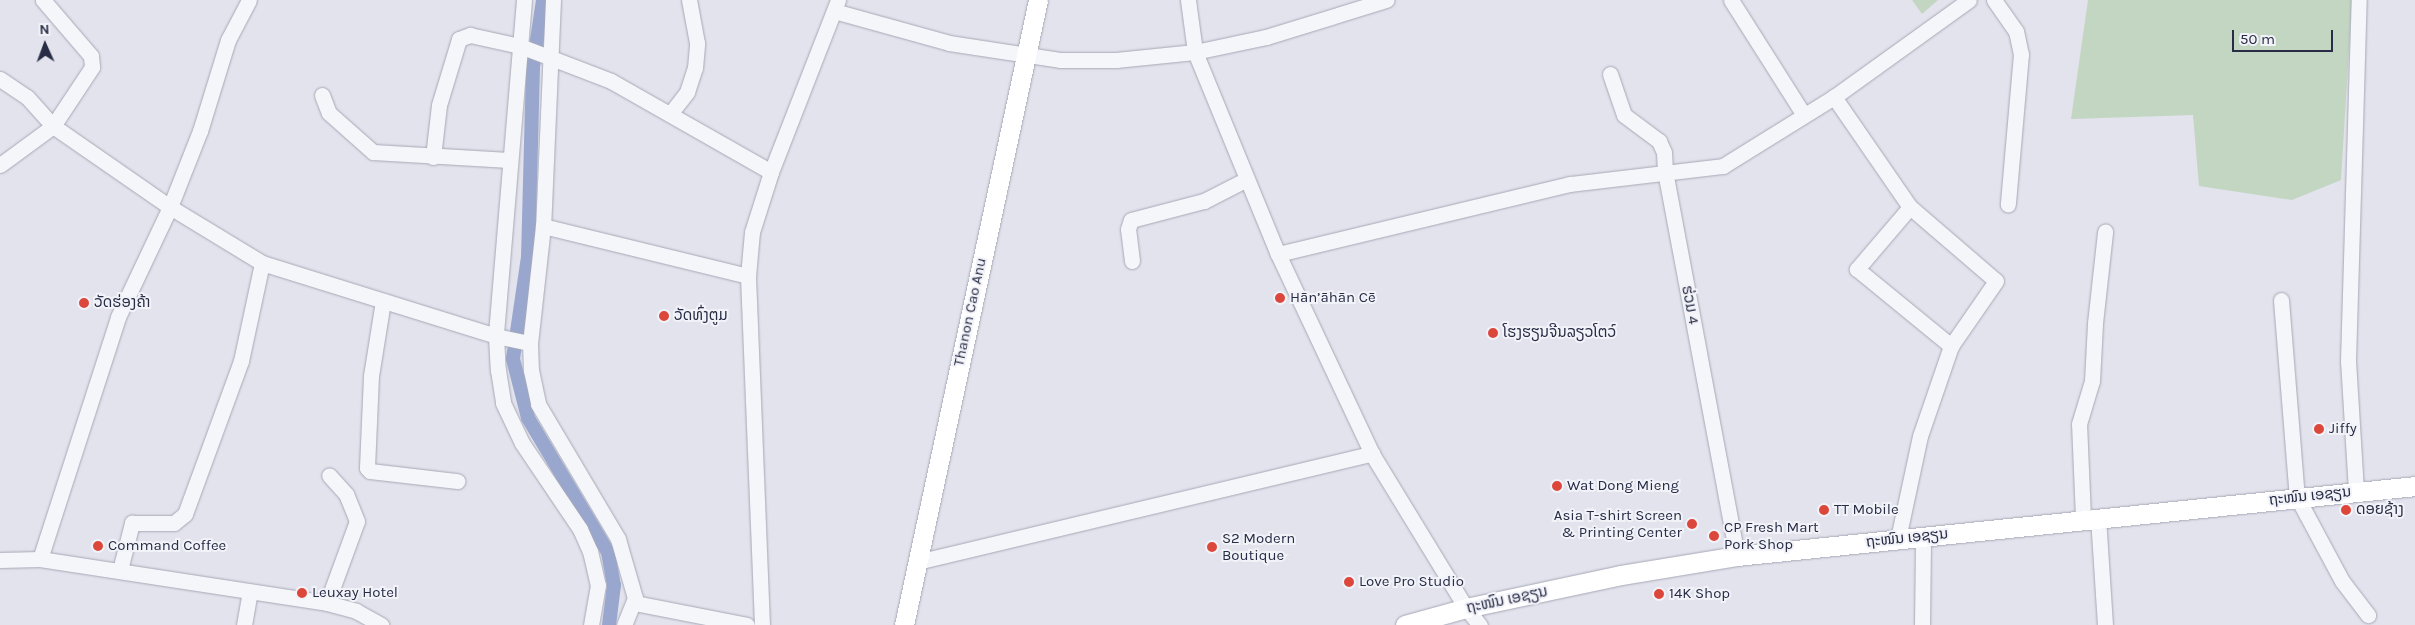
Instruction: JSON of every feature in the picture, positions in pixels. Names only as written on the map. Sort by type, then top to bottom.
[{"type":"main road","name":"Thanon Cao Anu","points":[[904,625],[1038,0]]},
{"type":"main road","name":"ຖະໜົນ ເອຊຽນ","points":[[1404,625],[1466,608],[1621,575],[1737,556],[1923,537],[2090,517],[2415,486]]},
{"type":"street","points":[[0,165],[53,126],[92,66],[92,61],[43,0]]},
{"type":"street","points":[[40,559],[118,317],[170,207],[200,131],[228,40],[249,0]]},
{"type":"street","points":[[524,0],[523,47],[509,160],[496,336],[503,403],[522,443],[580,529],[590,551],[598,585],[591,625]]},
{"type":"street","points":[[553,0],[545,56],[543,226],[530,343],[538,404],[618,539],[634,603],[624,625]]},
{"type":"street","points":[[670,114],[687,92],[695,68],[697,43],[689,0]]},
{"type":"street","points":[[1188,0],[1195,52],[1278,254],[1372,454],[1466,608],[1480,625]]},
{"type":"street","points":[[762,625],[748,276],[752,232],[771,172],[836,6],[949,43],[1026,53],[1060,60],[1116,60],[1195,52],[1266,37],[1386,0]]},
{"type":"street","points":[[1731,0],[1804,115]]},
{"type":"street","points":[[1278,254],[1570,184],[1665,171],[1708,170],[1723,166],[1834,97],[1970,0]]},
{"type":"street","points":[[1994,0],[2016,31],[2021,54],[2008,204]]},
{"type":"street","points":[[2356,491],[2348,361],[2359,0]]},
{"type":"street","points":[[433,157],[439,105],[459,39],[470,35],[523,47],[611,81],[670,114],[688,128],[771,172]]},
{"type":"street","name":"ຮ່ວມ 4","points":[[1610,74],[1624,115],[1659,141],[1737,556]]},
{"type":"street","points":[[0,79],[27,97],[53,126],[170,207],[262,263],[496,336],[530,343]]},
{"type":"street","points":[[322,96],[329,113],[369,151],[433,157],[509,160]]},
{"type":"street","points":[[1834,97],[1910,208],[1996,281],[1951,346],[1920,436],[1898,539]]},
{"type":"street","points":[[1132,261],[1128,229],[1130,220],[1204,201],[1247,179]]},
{"type":"street","points":[[1910,208],[1857,269],[1951,346]]},
{"type":"street","points":[[543,226],[748,276]]},
{"type":"street","points":[[2105,232],[2095,323],[2092,381],[2079,424],[2105,625]]},
{"type":"street","points":[[120,570],[132,523],[174,523],[185,514],[241,361],[262,263]]},
{"type":"street","points":[[2281,300],[2297,497],[2342,582],[2368,615]]},
{"type":"street","points":[[383,301],[371,376],[366,465],[370,471],[457,481]]},
{"type":"street","points":[[917,562],[1372,454]]},
{"type":"street","points":[[327,603],[357,521],[346,494],[329,475]]},
{"type":"street","points":[[1922,625],[1923,537]]},
{"type":"street","points":[[0,560],[40,559],[327,603],[356,611],[381,625]]},
{"type":"street","points":[[244,625],[250,592]]},
{"type":"street","points":[[634,603],[746,625]]},
{"type":"green space","points":[[1912,0],[1938,0],[1922,14]]},
{"type":"green space","points":[[2088,0],[2352,0],[2341,180],[2292,200],[2199,186],[2193,115],[2071,119]]},
{"type":"waterway","points":[[543,0],[533,67],[528,257],[513,359],[528,418],[608,552],[614,585],[609,625]]},
{"type":"place","name":"Hān’āhān Cē","points":[[1280,298]]},
{"type":"place","name":"ວັດຮ່ອງຄ້າ","points":[[84,303]]},
{"type":"place","name":"ວັດທົ່ງຕູມ","points":[[664,316]]},
{"type":"place","name":"ໂຮງຮຽນຈີນລຽວໂຕວ໌","points":[[1493,333]]},
{"type":"place","name":"Jiffy","points":[[2319,429]]},
{"type":"place","name":"Wat Dong Mieng","points":[[1557,486]]},
{"type":"place","name":"TT Mobile","points":[[1824,510]]},
{"type":"place","name":"ດອຍຊ້າງ","points":[[2346,510]]},
{"type":"place","name":"Asia T-shirt Screen & Printing Center","points":[[1692,524]]},
{"type":"place","name":"CP Fresh Mart Pork Shop","points":[[1714,536]]},
{"type":"place","name":"Command Coffee","points":[[98,546]]},
{"type":"place","name":"S2 Modern Boutique","points":[[1212,547]]},
{"type":"place","name":"Love Pro Studio","points":[[1349,582]]},
{"type":"place","name":"Leuxay Hotel","points":[[302,593]]},
{"type":"place","name":"14K Shop","points":[[1659,594]]}]
